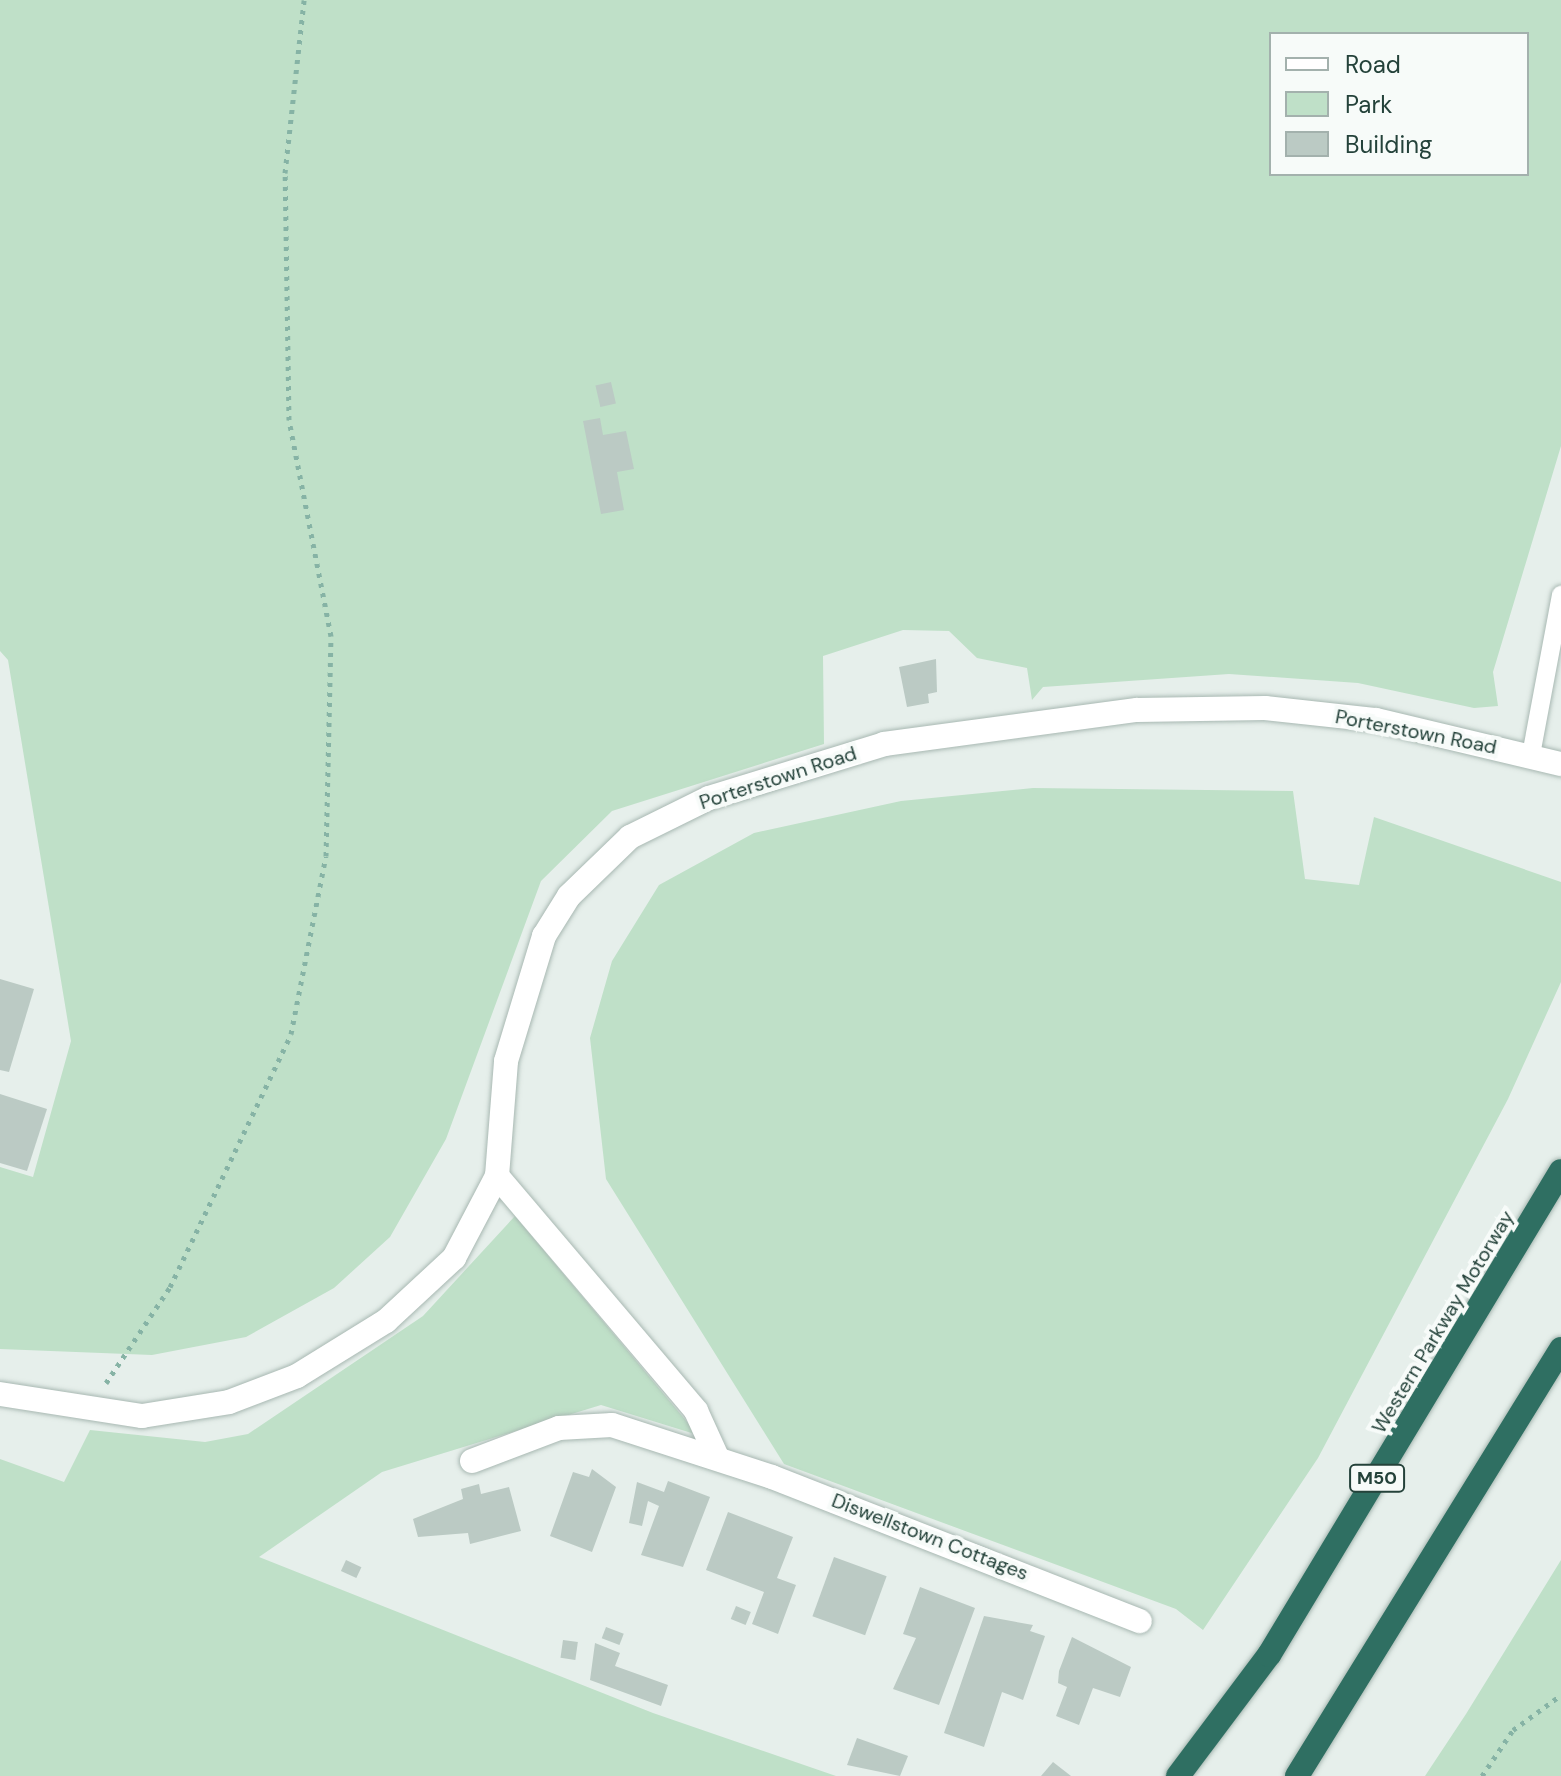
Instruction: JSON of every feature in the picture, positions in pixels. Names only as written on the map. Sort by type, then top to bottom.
[{"type":"highway","name":"Western Parkway Motorway","points":[[1178,1776],[1269,1655],[1561,1171]]},
{"type":"highway","points":[[1297,1776],[1561,1349]]},
{"type":"street","name":"Porterstown Road","points":[[0,1394],[142,1416],[229,1402],[297,1376],[386,1321],[454,1258],[497,1176],[506,1061],[544,936],[569,896],[630,837],[709,798],[884,744],[1137,710],[1265,708],[1376,720],[1561,764]]},
{"type":"street","points":[[497,1176],[687,1399],[711,1433],[717,1457]]},
{"type":"street","name":"Diswellstown Cottages","points":[[472,1461],[587,1424],[717,1457],[1140,1621]]},
{"type":"lane","points":[[1531,755],[1561,595]]},
{"type":"path","points":[[89,1408],[170,1287],[291,1034],[326,856],[331,636],[289,420],[285,173],[304,0]]},
{"type":"path","points":[[1482,1776],[1513,1730],[1561,1695]]},
{"type":"green space","points":[[0,0],[1561,0],[1561,446],[1493,672],[1498,706],[1474,708],[1358,683],[1229,674],[1043,687],[1032,700],[1027,668],[977,658],[949,631],[903,630],[823,656],[824,744],[612,811],[541,881],[446,1139],[390,1237],[334,1288],[246,1337],[152,1355],[0,1349],[0,1167],[33,1177],[71,1041],[8,660],[0,651]]},
{"type":"green space","points":[[1033,788],[1293,791],[1305,879],[1359,885],[1374,817],[1561,882],[1561,982],[1508,1099],[1318,1458],[1203,1630],[1176,1609],[784,1464],[606,1179],[590,1038],[612,961],[659,885],[754,833],[901,801]]},
{"type":"green space","points":[[515,1216],[698,1435],[601,1405],[382,1472],[259,1557],[653,1713],[836,1776],[0,1776],[0,1459],[64,1482],[90,1430],[205,1442],[248,1434],[423,1316]]},
{"type":"green space","points":[[1561,1560],[1561,1776],[1425,1776],[1466,1714]]},
{"type":"building","points":[[611,382],[616,403],[600,407],[595,386]]},
{"type":"building","points":[[600,418],[603,435],[626,431],[634,469],[617,472],[624,510],[601,514],[583,421]]},
{"type":"building","points":[[936,659],[937,692],[928,694],[929,703],[907,707],[899,667]]},
{"type":"building","points":[[0,979],[34,989],[9,1072],[0,1070]]},
{"type":"building","points":[[0,1094],[47,1109],[27,1171],[0,1163]]},
{"type":"building","points":[[592,1469],[616,1487],[592,1552],[550,1536],[573,1472],[589,1477]]},
{"type":"building","points":[[668,1481],[710,1497],[683,1567],[641,1555],[659,1506],[648,1501],[642,1526],[629,1523],[637,1482],[664,1492]]},
{"type":"building","points":[[479,1484],[481,1494],[509,1487],[521,1531],[470,1544],[468,1533],[418,1537],[413,1519],[463,1499],[461,1489]]},
{"type":"building","points":[[728,1512],[793,1537],[777,1578],[796,1585],[778,1634],[752,1624],[764,1592],[706,1570]]},
{"type":"building","points":[[834,1557],[887,1576],[865,1635],[812,1616]]},
{"type":"building","points":[[346,1560],[361,1567],[356,1578],[341,1571]]},
{"type":"building","points":[[920,1587],[975,1608],[939,1705],[893,1689],[916,1638],[903,1634]]},
{"type":"building","points":[[736,1606],[751,1612],[746,1625],[731,1619]]},
{"type":"building","points":[[984,1616],[1033,1625],[1030,1631],[1045,1636],[1023,1700],[1002,1692],[984,1747],[944,1733]]},
{"type":"building","points":[[606,1627],[624,1634],[619,1645],[602,1638]]},
{"type":"building","points":[[1072,1637],[1131,1667],[1120,1697],[1093,1688],[1079,1725],[1056,1716],[1067,1687],[1058,1683],[1059,1671]]},
{"type":"building","points":[[563,1640],[578,1642],[575,1660],[560,1658]]},
{"type":"building","points":[[595,1643],[620,1653],[615,1666],[668,1685],[661,1706],[590,1680]]},
{"type":"building","points":[[857,1738],[908,1756],[900,1776],[847,1765]]},
{"type":"building","points":[[1053,1762],[1071,1776],[1041,1776]]}]
